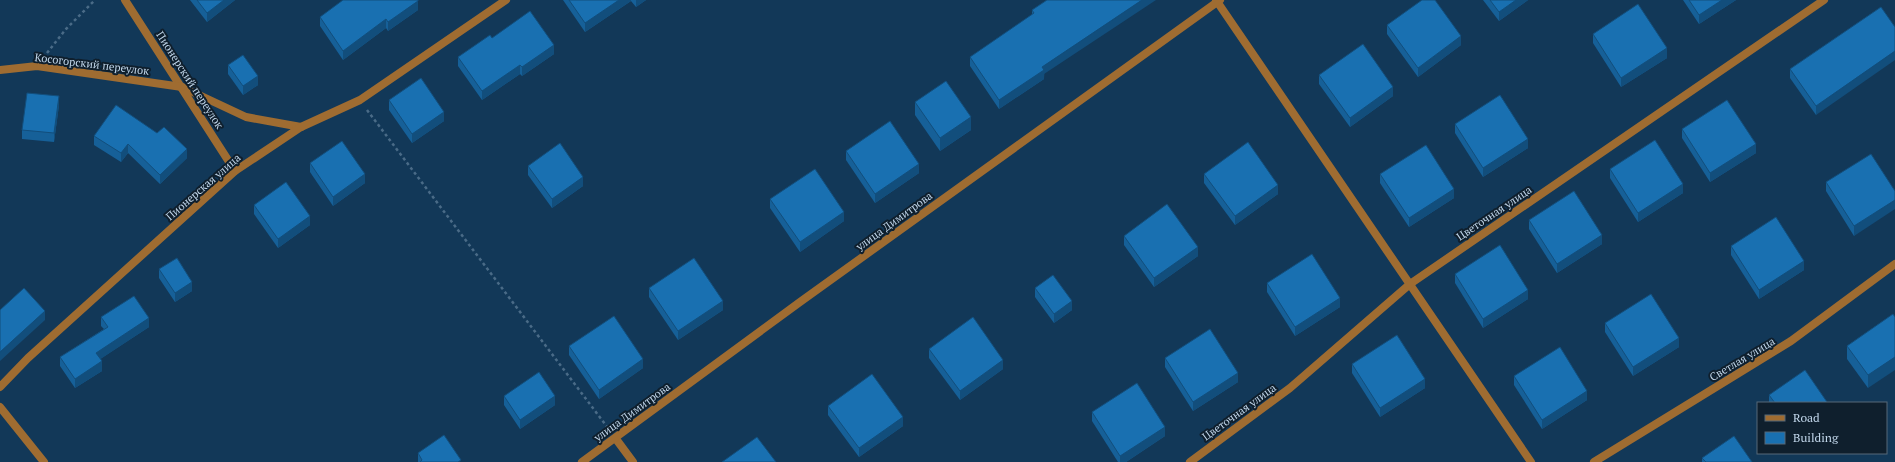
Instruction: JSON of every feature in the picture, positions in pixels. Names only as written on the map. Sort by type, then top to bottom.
[{"type":"street","name":"Пионерский переулок","points":[[125,0],[235,171]]},
{"type":"street","name":"Пионерская улица","points":[[0,387],[28,358],[235,171],[301,127],[360,100],[506,0]]},
{"type":"street","name":"Цветочная улица","points":[[1190,462],[1290,388],[1410,284],[1824,0]]},
{"type":"street","points":[[1218,1],[1531,462]]},
{"type":"street","name":"улица Димитрова","points":[[582,462],[1218,1]]},
{"type":"street","name":"Косогорский переулок","points":[[0,70],[37,66],[182,87]]},
{"type":"street","points":[[182,87],[246,117],[301,127]]},
{"type":"street","name":"Светлая улица","points":[[1594,462],[1791,341],[1895,264]]},
{"type":"street","points":[[0,407],[44,462]]},
{"type":"street","points":[[616,438],[633,462]]},
{"type":"path","points":[[37,66],[66,29],[95,0]]},
{"type":"path","points":[[360,100],[616,438]]},
{"type":"building","points":[[197,0],[224,0],[207,13]]},
{"type":"building","points":[[343,0],[418,1],[388,22],[386,19],[343,51],[320,17]]},
{"type":"building","points":[[569,0],[619,0],[585,23]]},
{"type":"building","points":[[1047,0],[1142,0],[1042,67],[1044,70],[999,100],[970,57],[1034,13],[1032,10]]},
{"type":"building","points":[[1422,0],[1435,0],[1461,36],[1418,68],[1387,25]]},
{"type":"building","points":[[1490,0],[1516,0],[1499,12]]},
{"type":"building","points":[[1689,0],[1722,0],[1699,15]]},
{"type":"building","points":[[1638,4],[1667,48],[1621,78],[1593,34]]},
{"type":"building","points":[[1881,7],[1895,27],[1895,51],[1816,106],[1790,69]]},
{"type":"building","points":[[530,11],[554,45],[522,67],[520,65],[482,91],[458,57],[490,35],[492,38]]},
{"type":"building","points":[[1363,44],[1393,87],[1350,118],[1319,75]]},
{"type":"building","points":[[243,55],[258,76],[243,86],[228,65]]},
{"type":"building","points":[[421,78],[444,112],[412,134],[389,100]]},
{"type":"building","points":[[946,81],[971,117],[940,138],[915,102]]},
{"type":"building","points":[[27,93],[59,96],[54,133],[22,130]]},
{"type":"building","points":[[1500,95],[1528,139],[1483,168],[1455,124]]},
{"type":"building","points":[[1727,100],[1756,144],[1710,173],[1682,129]]},
{"type":"building","points":[[116,105],[157,133],[164,127],[187,149],[160,175],[128,144],[121,153],[94,136]]},
{"type":"building","points":[[890,121],[919,164],[875,194],[846,151]]},
{"type":"building","points":[[1655,140],[1683,184],[1638,213],[1610,169]]},
{"type":"building","points":[[342,141],[365,174],[333,197],[310,163]]},
{"type":"building","points":[[1248,142],[1278,185],[1235,216],[1204,174]]},
{"type":"building","points":[[560,143],[583,177],[552,199],[528,166]]},
{"type":"building","points":[[1426,145],[1454,189],[1409,218],[1380,174]]},
{"type":"building","points":[[1871,154],[1895,191],[1895,200],[1854,226],[1826,182]]},
{"type":"building","points":[[815,169],[844,212],[800,242],[770,199]]},
{"type":"building","points":[[286,182],[310,216],[278,239],[254,205]]},
{"type":"building","points":[[1574,191],[1602,235],[1557,264],[1529,220]]},
{"type":"building","points":[[1167,204],[1198,247],[1154,278],[1124,236]]},
{"type":"building","points":[[1776,217],[1804,261],[1759,290],[1731,246]]},
{"type":"building","points":[[1500,245],[1528,290],[1483,319],[1455,274]]},
{"type":"building","points":[[1312,254],[1340,298],[1295,327],[1267,283]]},
{"type":"building","points":[[177,258],[192,282],[175,293],[159,269]]},
{"type":"building","points":[[694,258],[723,301],[678,331],[649,288]]},
{"type":"building","points":[[1053,275],[1072,301],[1054,314],[1035,288]]},
{"type":"building","points":[[24,288],[45,311],[0,352],[0,310]]},
{"type":"building","points":[[1651,294],[1679,338],[1633,367],[1605,323]]},
{"type":"building","points":[[134,296],[149,318],[96,353],[102,361],[75,379],[60,357],[108,327],[101,317]]},
{"type":"building","points":[[1893,314],[1895,317],[1895,357],[1868,375],[1847,346]]},
{"type":"building","points":[[614,316],[643,359],[599,390],[569,346]]},
{"type":"building","points":[[973,317],[1003,360],[960,391],[929,349]]},
{"type":"building","points":[[1210,329],[1238,373],[1193,402],[1165,358]]},
{"type":"building","points":[[1397,335],[1425,379],[1380,408],[1352,364]]},
{"type":"building","points":[[1560,347],[1587,391],[1542,420],[1514,376]]},
{"type":"building","points":[[1805,370],[1827,402],[1774,402],[1769,395]]},
{"type":"building","points":[[539,372],[555,396],[520,420],[504,396]]},
{"type":"building","points":[[872,374],[903,417],[859,448],[828,406]]},
{"type":"building","points":[[1137,383],[1165,427],[1120,456],[1092,412]]},
{"type":"building","points":[[444,435],[461,460],[458,462],[420,462],[422,460],[418,453]]},
{"type":"building","points":[[1734,436],[1752,462],[1706,462],[1702,458]]},
{"type":"building","points":[[757,437],[776,462],[722,462]]}]
